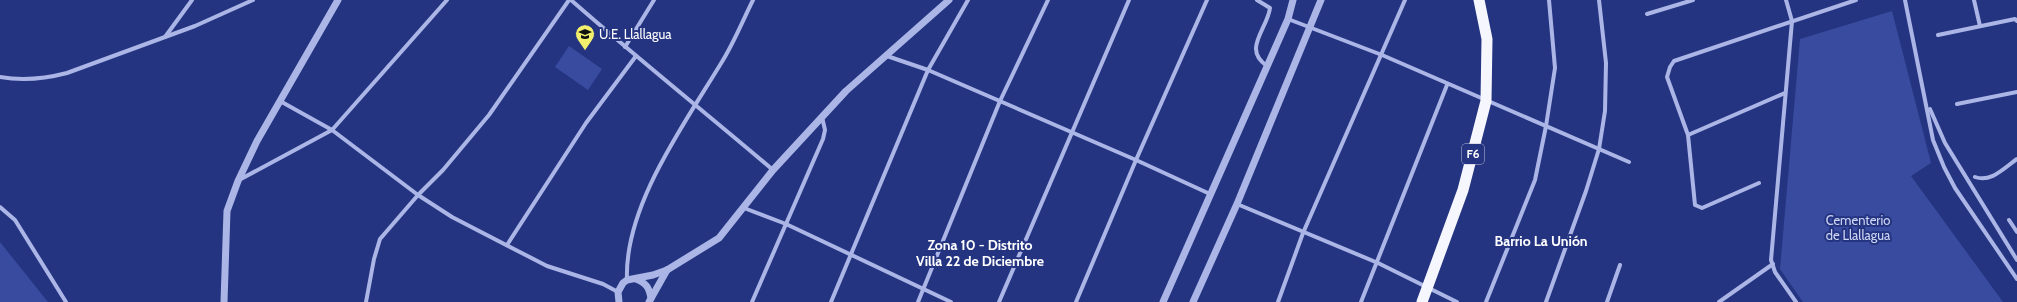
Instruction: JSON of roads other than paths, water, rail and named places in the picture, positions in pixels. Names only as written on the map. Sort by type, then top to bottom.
[{"type":"highway","name":"F6","points":[[1422,302],[1463,190],[1486,101],[1487,38],[1479,0]]},
{"type":"street","points":[[164,37],[192,0]]},
{"type":"street","points":[[0,77],[18,80],[46,79],[67,73],[164,37],[253,0]]},
{"type":"street","points":[[224,302],[227,211],[238,181],[280,101],[338,0]]},
{"type":"street","points":[[238,181],[332,130],[447,0]]},
{"type":"street","points":[[366,302],[374,258],[380,239],[418,195],[443,170],[489,115],[570,0],[625,48],[695,104],[773,170]]},
{"type":"street","points":[[625,48],[654,0]]},
{"type":"street","points":[[619,302],[618,292],[627,280],[628,255],[641,206],[667,150],[721,64],[753,0]]},
{"type":"street","points":[[627,280],[653,276],[667,270],[719,238],[773,170],[846,91],[949,0]]},
{"type":"street","points":[[831,302],[928,70],[968,0]]},
{"type":"street","points":[[918,302],[1000,101],[1048,0]]},
{"type":"street","points":[[999,302],[1129,0]]},
{"type":"street","points":[[1076,302],[1136,160],[1207,0]]},
{"type":"street","points":[[1257,0],[1270,8],[1269,16],[1256,45],[1258,60],[1267,66]]},
{"type":"street","points":[[1163,302],[1288,19],[1292,0]]},
{"type":"street","points":[[1193,302],[1237,204],[1311,28],[1321,0]]},
{"type":"street","points":[[1278,302],[1303,233],[1405,0]]},
{"type":"street","points":[[1486,302],[1535,180],[1546,126],[1555,68],[1549,0]]},
{"type":"street","points":[[1546,302],[1586,191],[1599,149],[1605,111],[1606,63],[1599,0]]},
{"type":"street","points":[[1647,14],[1693,0]]},
{"type":"street","points":[[1786,0],[1792,21],[1771,260],[1775,272],[1796,302]]},
{"type":"street","points":[[1759,183],[1702,208],[1695,205],[1688,135],[1668,77],[1670,67],[1674,62],[1856,0]]},
{"type":"street","points":[[1905,0],[1933,140],[1944,167],[1955,188],[2017,279]]},
{"type":"street","points":[[1974,0],[1980,26]]},
{"type":"street","points":[[1288,19],[1382,55],[1447,85],[1629,162]]},
{"type":"street","points":[[1938,35],[2015,19],[2017,21]]},
{"type":"street","points":[[507,245],[586,123],[636,56]]},
{"type":"street","points":[[887,56],[928,70],[1136,160],[1210,194]]},
{"type":"street","points":[[1361,302],[1378,263],[1447,85]]},
{"type":"street","points":[[1958,104],[2017,92]]},
{"type":"street","points":[[1688,135],[1785,93]]},
{"type":"street","points":[[1926,99],[1945,143],[2017,260]]},
{"type":"street","points":[[280,101],[332,130],[418,195],[452,217],[547,266],[603,284],[618,292]]},
{"type":"street","points":[[752,302],[823,139],[825,130],[822,117]]},
{"type":"street","points":[[1975,177],[1981,180],[1990,178],[2017,159]]},
{"type":"street","points":[[1237,204],[1303,233],[1378,263],[1457,302]]},
{"type":"street","points":[[0,207],[15,220],[66,302]]},
{"type":"street","points":[[744,208],[786,224],[951,302]]},
{"type":"street","points":[[2009,220],[2017,232]]},
{"type":"street","points":[[1719,302],[1773,264]]},
{"type":"street","points":[[1607,302],[1620,265]]},
{"type":"street","points":[[650,300],[667,270]]},
{"type":"street","points":[[636,279],[644,282],[650,290],[650,300]]},
{"type":"place","name":"U.E. Llallagua","points":[[585,51]]},
{"type":"district","name":"Barrio La Unión","points":[[1541,241]]},
{"type":"district","name":"Zona 10 - Distrito Villa 22 de Diciembre","points":[[980,254]]},
{"type":"park label","name":"Cementerio de Llallagua","points":[[1858,228]]}]
